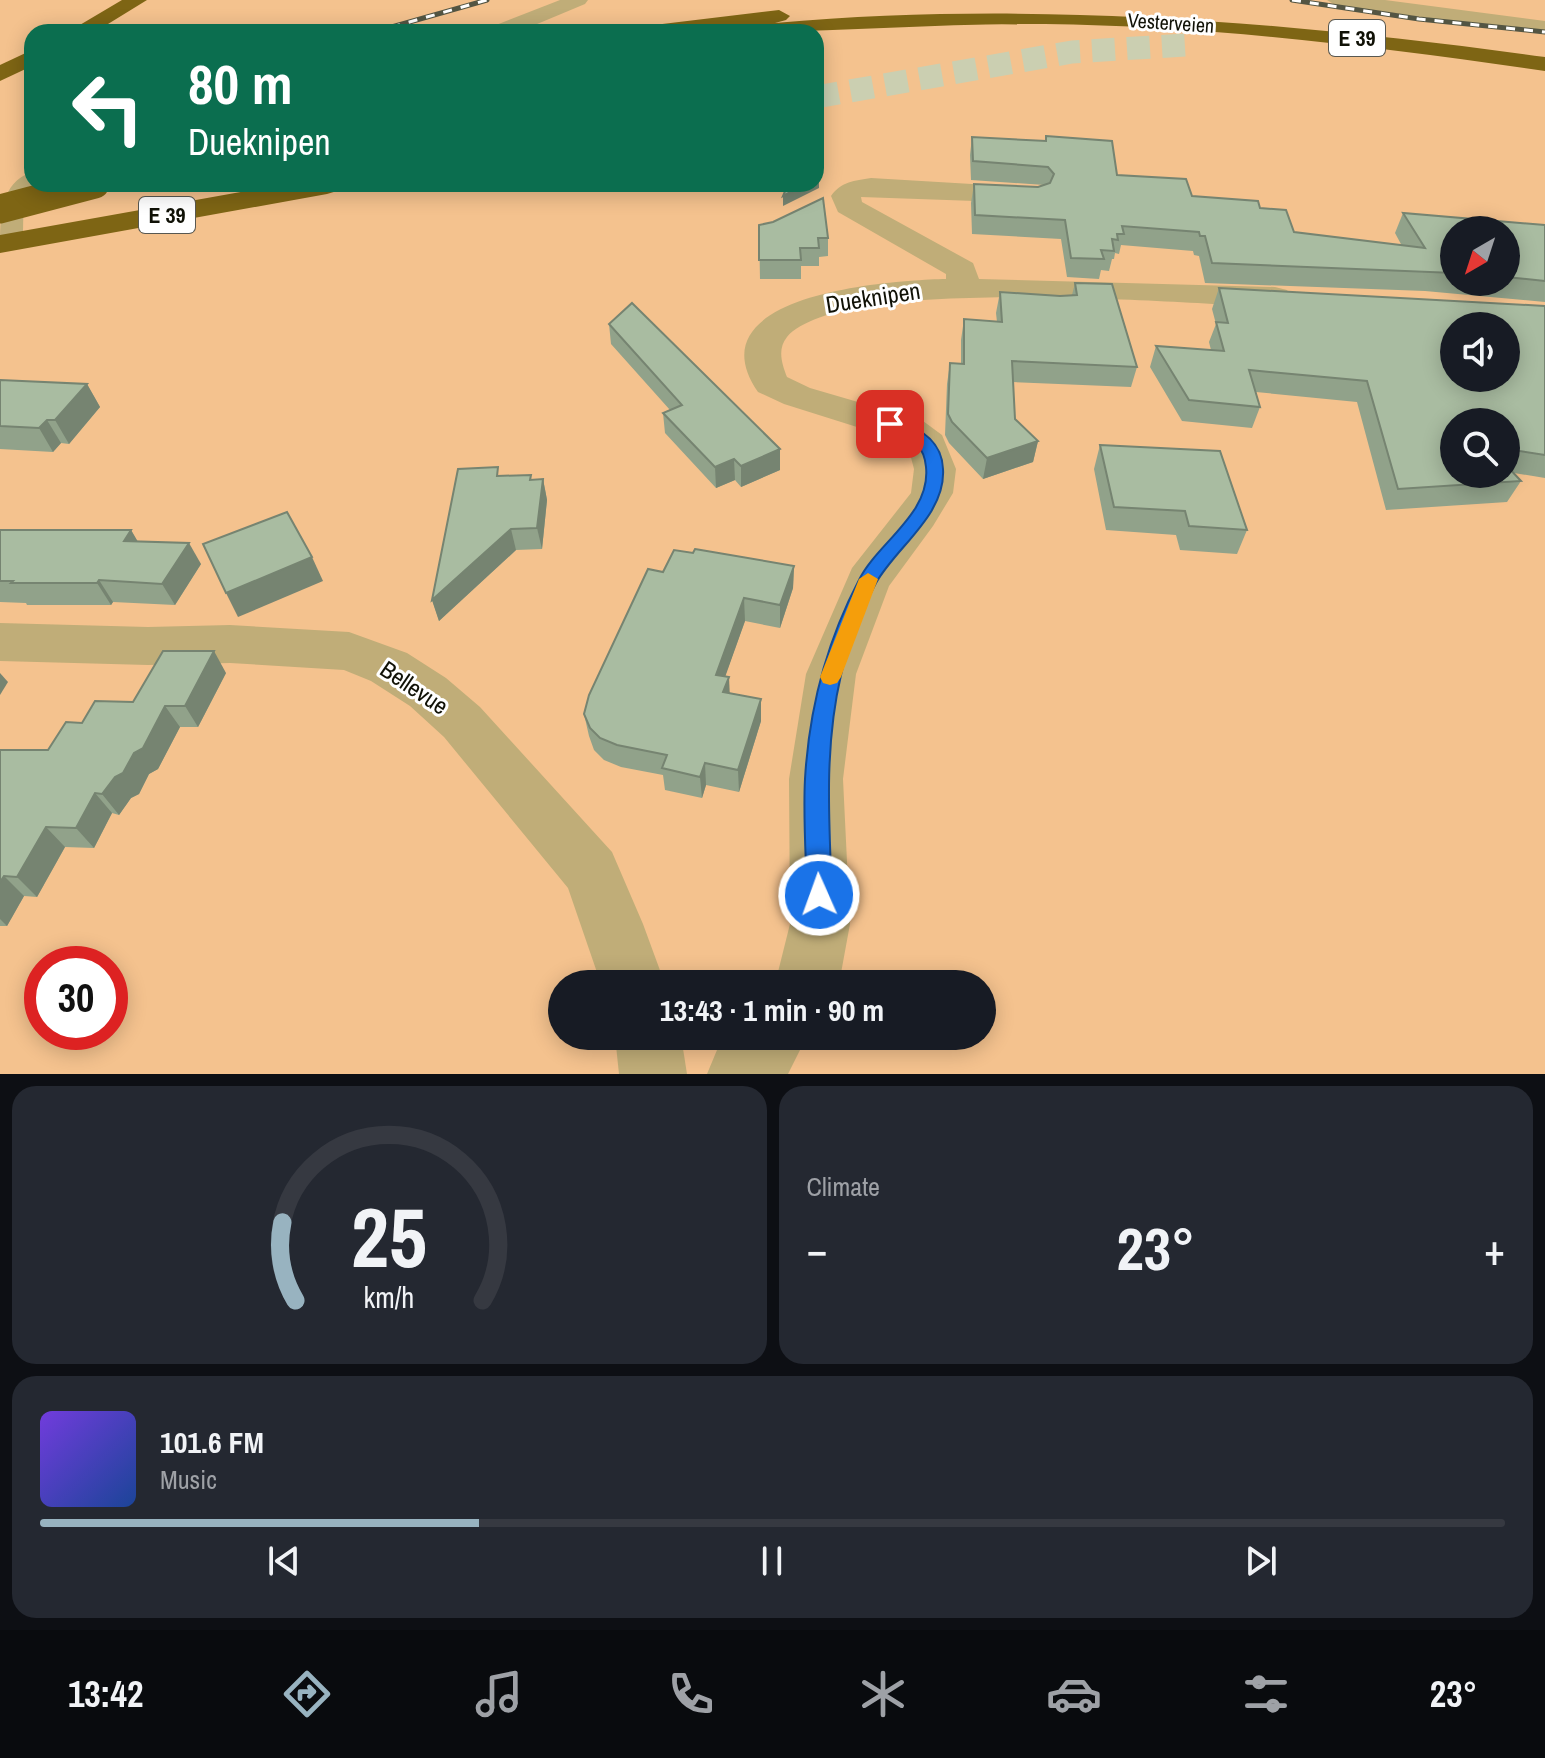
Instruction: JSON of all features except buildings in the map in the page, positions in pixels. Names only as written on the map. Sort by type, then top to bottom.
[{"type":"highway","points":[[94,24],[137,0]]},
{"type":"highway","name":"E 39","points":[[711,24],[753,18],[902,10],[996,9],[1137,15],[1168,22]]},
{"type":"highway","name":"Vesterveien","points":[[823,24],[940,17],[1054,17],[1168,22],[1368,39],[1545,64]]},
{"type":"highway","name":"Vesterveien","points":[[824,33],[1016,24],[1133,28],[1302,40],[1545,75]]},
{"type":"highway","name":"E 39","points":[[1185,45],[1303,49],[1479,65]]},
{"type":"highway","points":[[0,74],[24,61]]},
{"type":"highway","points":[[2,227],[78,192]]},
{"type":"highway","name":"E 39","points":[[2,227],[156,192]]},
{"type":"highway","name":"E 39","points":[[2,227],[273,192]]},
{"type":"street","points":[[519,24],[578,0]]},
{"type":"street","points":[[1337,0],[1545,27]]},
{"type":"street","points":[[2,227],[14,195],[24,187]]},
{"type":"street","points":[[815,206],[852,190],[905,187],[1034,194]]},
{"type":"street","name":"Dueknipen","points":[[852,190],[846,196],[848,206],[962,270],[963,287]]},
{"type":"street","name":"Dueknipen","points":[[810,970],[820,924],[816,779],[831,674],[868,580],[932,493],[935,469],[928,444],[909,430],[797,396],[771,384],[762,360],[767,340],[783,322],[807,309],[839,299],[877,293],[963,287],[1304,299]]},
{"type":"street","name":"Bellevue","points":[[0,642],[148,646],[230,644],[349,651],[389,667],[428,692],[462,722],[591,871],[628,970]]},
{"type":"street","points":[[650,1050],[653,1074]]},
{"type":"street","points":[[741,1074],[755,1066],[765,1050]]},
{"type":"shaded area","points":[[0,0],[1545,0],[1545,1074],[0,1074]]},
{"type":"tunnel","points":[[824,96],[1072,52],[1185,45]]},
{"type":"railway","points":[[402,24],[487,0]]},
{"type":"railway","points":[[1292,0],[1419,19],[1545,32]]},
{"type":"slow traffic","points":[[830,677],[868,579]]},
{"type":"route","points":[[819,895],[816,779],[831,674],[868,580],[932,493],[935,469],[928,444],[909,430],[890,424]]}]
